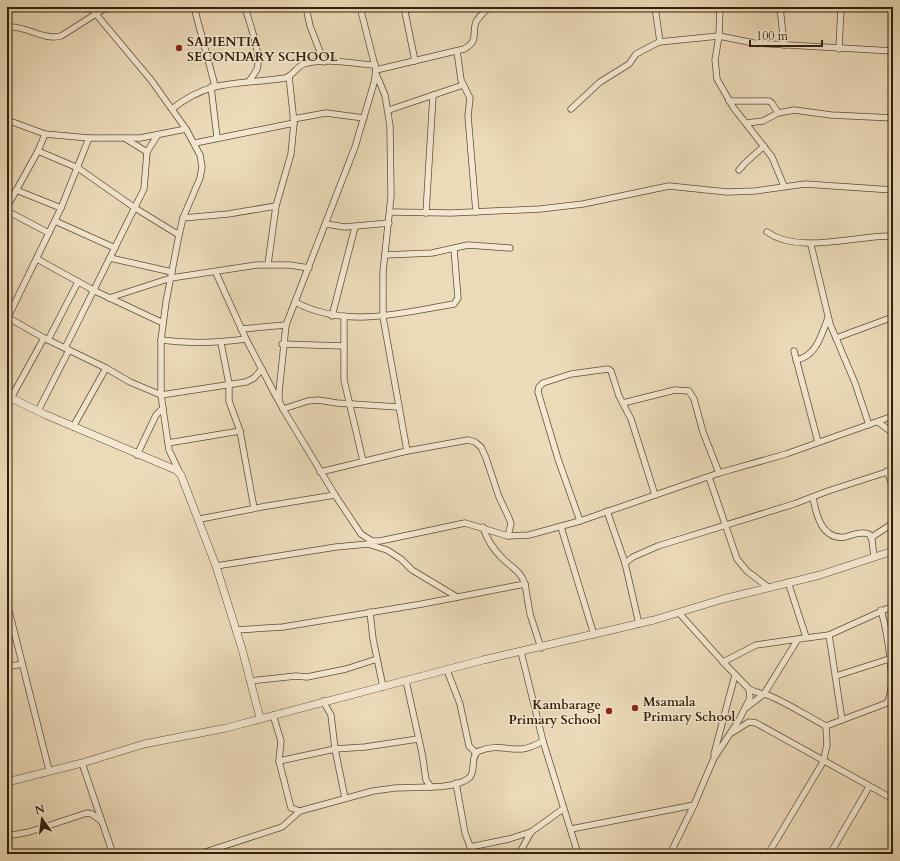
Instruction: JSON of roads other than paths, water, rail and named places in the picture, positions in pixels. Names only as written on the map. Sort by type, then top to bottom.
[{"type":"street","points":[[90,7],[151,80],[186,129],[195,143],[200,155],[202,167],[200,178],[183,218],[163,323],[161,340],[160,395],[168,443],[174,462],[200,519],[216,566],[236,630],[260,718]]},
{"type":"street","points":[[7,27],[24,28],[55,38],[61,36],[108,7]]},
{"type":"street","points":[[194,7],[213,86],[217,137]]},
{"type":"street","points":[[245,7],[256,47],[258,61],[257,70],[250,80]]},
{"type":"street","points":[[306,7],[310,26],[324,62]]},
{"type":"street","points":[[360,7],[375,70],[389,110],[391,196],[383,272],[383,317],[407,451]]},
{"type":"street","points":[[415,61],[404,9],[419,7]]},
{"type":"street","points":[[172,109],[183,100],[213,86],[250,80],[285,78],[303,64],[324,62],[375,70],[464,49],[473,43],[476,21],[489,7]]},
{"type":"street","points":[[655,7],[660,42]]},
{"type":"street","points":[[720,7],[719,36],[714,69],[717,79],[729,101],[772,157],[784,186]]},
{"type":"street","points":[[780,7],[784,45]]},
{"type":"street","points":[[839,49],[842,7]]},
{"type":"street","points":[[571,109],[600,82],[629,64],[636,54],[660,42],[719,36],[754,43],[893,51]]},
{"type":"street","points":[[457,51],[463,85],[470,98],[468,116],[476,212]]},
{"type":"street","points":[[279,401],[278,380],[282,344],[286,325],[355,147],[364,118],[375,70]]},
{"type":"street","points":[[268,264],[276,206],[291,154],[293,121],[289,76]]},
{"type":"street","points":[[389,110],[463,85]]},
{"type":"street","points":[[426,213],[433,95]]},
{"type":"street","points":[[729,101],[769,101],[778,113]]},
{"type":"street","points":[[747,123],[763,121],[778,113],[794,110],[893,118]]},
{"type":"street","points":[[195,143],[326,113],[364,118]]},
{"type":"street","points":[[7,120],[45,134],[89,138],[126,139],[156,136],[186,129]]},
{"type":"street","points":[[7,207],[38,151],[45,134]]},
{"type":"street","points":[[38,411],[144,189],[147,152],[156,136]]},
{"type":"street","points":[[89,138],[61,208],[8,317],[46,339],[106,368],[130,382],[160,395],[246,382],[254,378],[262,369]]},
{"type":"street","points":[[126,139],[147,152]]},
{"type":"street","points":[[739,170],[764,146]]},
{"type":"street","points":[[38,151],[78,168],[135,208],[179,235]]},
{"type":"street","points":[[390,212],[476,212],[583,204],[669,186],[727,192],[755,191],[805,184],[893,190]]},
{"type":"street","points":[[7,191],[15,192],[61,208]]},
{"type":"street","points":[[183,218],[228,214],[276,206]]},
{"type":"street","points":[[7,211],[49,233]]},
{"type":"street","points":[[55,221],[115,248]]},
{"type":"street","points":[[326,224],[345,228],[389,223]]},
{"type":"street","points":[[332,316],[355,227]]},
{"type":"street","points":[[767,232],[783,240],[811,245],[850,238],[893,236]]},
{"type":"street","points":[[385,255],[432,253],[468,245],[510,248]]},
{"type":"street","points":[[811,245],[828,318],[855,383],[869,425]]},
{"type":"street","points":[[295,302],[308,309],[332,316],[383,317],[457,302],[458,298],[454,249]]},
{"type":"street","points":[[110,258],[172,275]]},
{"type":"street","points":[[37,259],[95,291],[163,323]]},
{"type":"street","points":[[109,298],[172,275],[216,273],[268,264],[309,268]]},
{"type":"street","points":[[216,273],[246,339],[283,409],[335,496],[361,534],[372,541],[465,523],[508,536],[529,535],[561,527],[720,473],[786,454],[893,416]]},
{"type":"street","points":[[78,282],[46,339],[9,397],[137,455],[176,470],[181,475]]},
{"type":"street","points":[[344,316],[344,380],[363,461]]},
{"type":"street","points":[[836,338],[893,317]]},
{"type":"street","points":[[796,360],[805,358],[813,352],[828,318]]},
{"type":"street","points":[[242,329],[286,325]]},
{"type":"street","points":[[161,340],[221,343],[246,339]]},
{"type":"street","points":[[221,343],[229,384],[229,401],[240,431],[254,508]]},
{"type":"street","points":[[282,344],[344,346]]},
{"type":"street","points":[[794,351],[818,442]]},
{"type":"street","points":[[73,427],[106,368]]},
{"type":"street","points":[[580,521],[556,453],[538,392],[539,387],[543,382],[556,378],[608,369],[614,375],[622,404],[631,419],[655,495]]},
{"type":"street","points":[[622,404],[675,390],[689,391],[694,399],[703,432],[720,473]]},
{"type":"street","points":[[283,409],[308,401],[318,400],[398,407]]},
{"type":"street","points":[[137,455],[156,415],[163,408]]},
{"type":"street","points":[[878,422],[893,433]]},
{"type":"street","points":[[168,443],[240,431]]},
{"type":"street","points":[[320,472],[407,451],[468,440],[476,442],[481,447],[491,471],[499,498],[510,518],[511,524],[508,536]]},
{"type":"street","points":[[625,563],[633,557],[658,546],[890,471],[893,487]]},
{"type":"street","points":[[709,477],[724,525],[739,562],[747,571],[768,587]]},
{"type":"street","points":[[200,519],[254,508],[335,496]]},
{"type":"street","points":[[813,497],[815,509],[824,528],[831,536],[845,537],[862,533],[869,534],[872,537],[874,557]]},
{"type":"street","points":[[607,511],[625,563],[639,624]]},
{"type":"street","points":[[872,537],[893,523]]},
{"type":"street","points":[[561,527],[594,635]]},
{"type":"street","points":[[483,528],[490,544],[504,560],[521,574],[525,584],[530,614],[541,648]]},
{"type":"street","points":[[216,566],[336,547],[368,544],[387,550],[401,558],[412,570],[457,597]]},
{"type":"street","points":[[7,782],[49,770],[82,763],[144,744],[226,728],[323,701],[639,624],[768,587],[820,575],[893,551]]},
{"type":"street","points":[[788,582],[806,637]]},
{"type":"street","points":[[236,630],[283,627],[525,584]]},
{"type":"street","points":[[7,603],[9,616],[49,770]]},
{"type":"street","points":[[723,662],[756,645],[829,635],[881,610],[893,606]]},
{"type":"street","points":[[679,612],[749,689],[760,695],[764,694],[776,699],[826,726],[887,703],[891,696],[892,685],[886,632],[881,610]]},
{"type":"street","points":[[370,612],[377,659],[383,686]]},
{"type":"street","points":[[829,635],[842,720]]},
{"type":"street","points":[[747,707],[764,694],[798,639]]},
{"type":"street","points":[[521,652],[543,742],[578,854]]},
{"type":"street","points":[[250,681],[296,676],[307,677],[346,669],[377,659]]},
{"type":"street","points":[[836,676],[889,659]]},
{"type":"street","points":[[7,667],[22,664]]},
{"type":"street","points":[[447,670],[460,704],[469,746],[476,753]]},
{"type":"street","points":[[714,758],[716,745],[735,675]]},
{"type":"street","points":[[406,682],[422,753],[426,780],[431,787]]},
{"type":"street","points":[[670,854],[694,805],[714,758],[747,707],[750,698],[749,689]]},
{"type":"street","points":[[323,701],[331,715],[335,749],[345,798]]},
{"type":"street","points":[[273,715],[281,741],[279,761],[291,808],[291,820]]},
{"type":"street","points":[[729,734],[749,722],[756,723],[799,746],[823,762],[858,779],[869,787],[893,799]]},
{"type":"street","points":[[768,854],[823,762],[827,745],[826,726]]},
{"type":"street","points":[[279,761],[335,749],[365,747],[418,739]]},
{"type":"street","points":[[476,753],[498,746],[522,749],[543,742]]},
{"type":"street","points":[[291,808],[300,810],[345,798],[395,788],[431,787],[456,783],[469,777],[472,772],[476,753]]},
{"type":"street","points":[[82,763],[113,854]]},
{"type":"street","points":[[456,783],[465,833],[473,854]]},
{"type":"street","points":[[830,854],[869,787]]},
{"type":"street","points":[[882,793],[893,794]]},
{"type":"street","points":[[571,829],[694,805]]},
{"type":"street","points":[[470,846],[509,839],[532,832],[564,809]]},
{"type":"street","points":[[199,854],[282,827],[300,810]]},
{"type":"street","points":[[7,836],[28,832],[87,813],[92,814],[101,821]]},
{"type":"street","points":[[519,854],[532,832]]},
{"type":"place","name":"SAPIENTIA SECONDARY SCHOOL","points":[[179,48]]},
{"type":"place","name":"Msamala Primary School","points":[[635,708]]},
{"type":"place","name":"Kambarage Primary School","points":[[609,711]]}]
